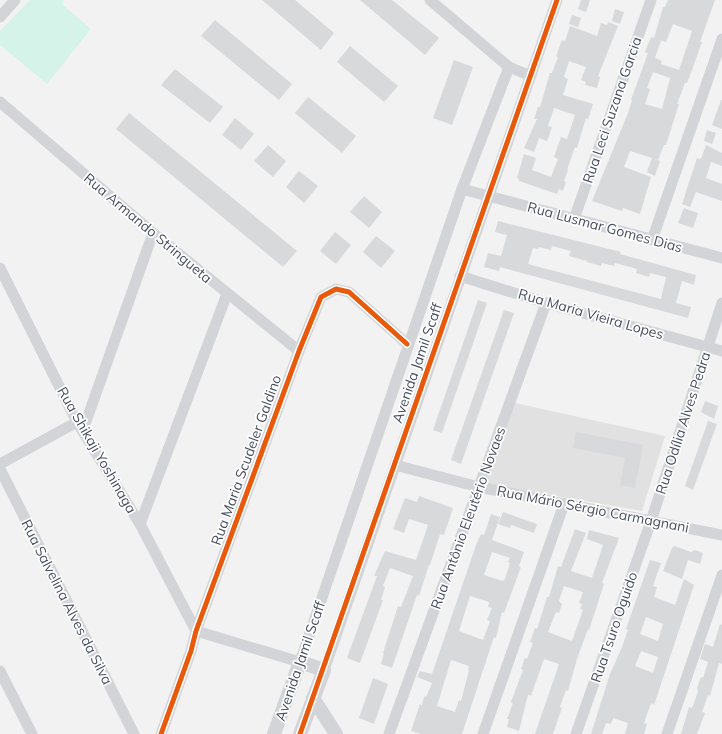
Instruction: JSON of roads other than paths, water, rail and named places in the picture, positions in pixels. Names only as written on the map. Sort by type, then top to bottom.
[{"type":"street","points":[[0,17],[15,0]]},
{"type":"street","points":[[430,0],[509,67],[531,76]]},
{"type":"street","name":"Avenida Jamil Scaff","points":[[300,734],[324,670],[487,197],[531,76],[556,0]]},
{"type":"street","name":"Rua Leci Suzana Garcia","points":[[574,219],[651,0]]},
{"type":"street","points":[[652,240],[722,38]]},
{"type":"street","name":"Avenida Jamil Scaff","points":[[274,734],[462,189],[509,67]]},
{"type":"street","name":"Rua Armando Stringueta","points":[[0,102],[153,233],[299,351]]},
{"type":"street","name":"Rua Lusmar Gomes Dias","points":[[462,189],[487,197],[722,258]]},
{"type":"street","points":[[0,464],[80,426],[153,233]]},
{"type":"street","name":"Rua Shikaji Yoshinaga","points":[[0,268],[80,426],[140,524],[196,631]]},
{"type":"street","name":"Rua Maria Vieira Lopes","points":[[460,276],[546,303],[722,351]]},
{"type":"street","name":"Rua Maria Scudeler Galdino","points":[[161,734],[191,651],[196,631],[299,351],[321,298],[336,289],[349,292],[408,344]]},
{"type":"street","points":[[140,524],[228,294]]},
{"type":"street","name":"Rua Antônio Eleutério Novaes","points":[[389,734],[546,303]]},
{"type":"street","name":"Rua Odília Alves Pedra","points":[[651,521],[722,303]]},
{"type":"street","name":"Rua Mário Sérgio Carmagnani","points":[[395,465],[479,487],[722,534]]},
{"type":"street","name":"Rua Salvelina Alves da Silva","points":[[0,469],[134,734]]},
{"type":"street","points":[[483,734],[564,504]]},
{"type":"street","name":"Rua Tsuro Oguido","points":[[576,734],[651,521]]},
{"type":"street","points":[[667,734],[722,574]]},
{"type":"street","points":[[196,631],[324,670]]},
{"type":"street","points":[[0,671],[32,734]]},
{"type":"street","points":[[313,698],[336,734]]}]
